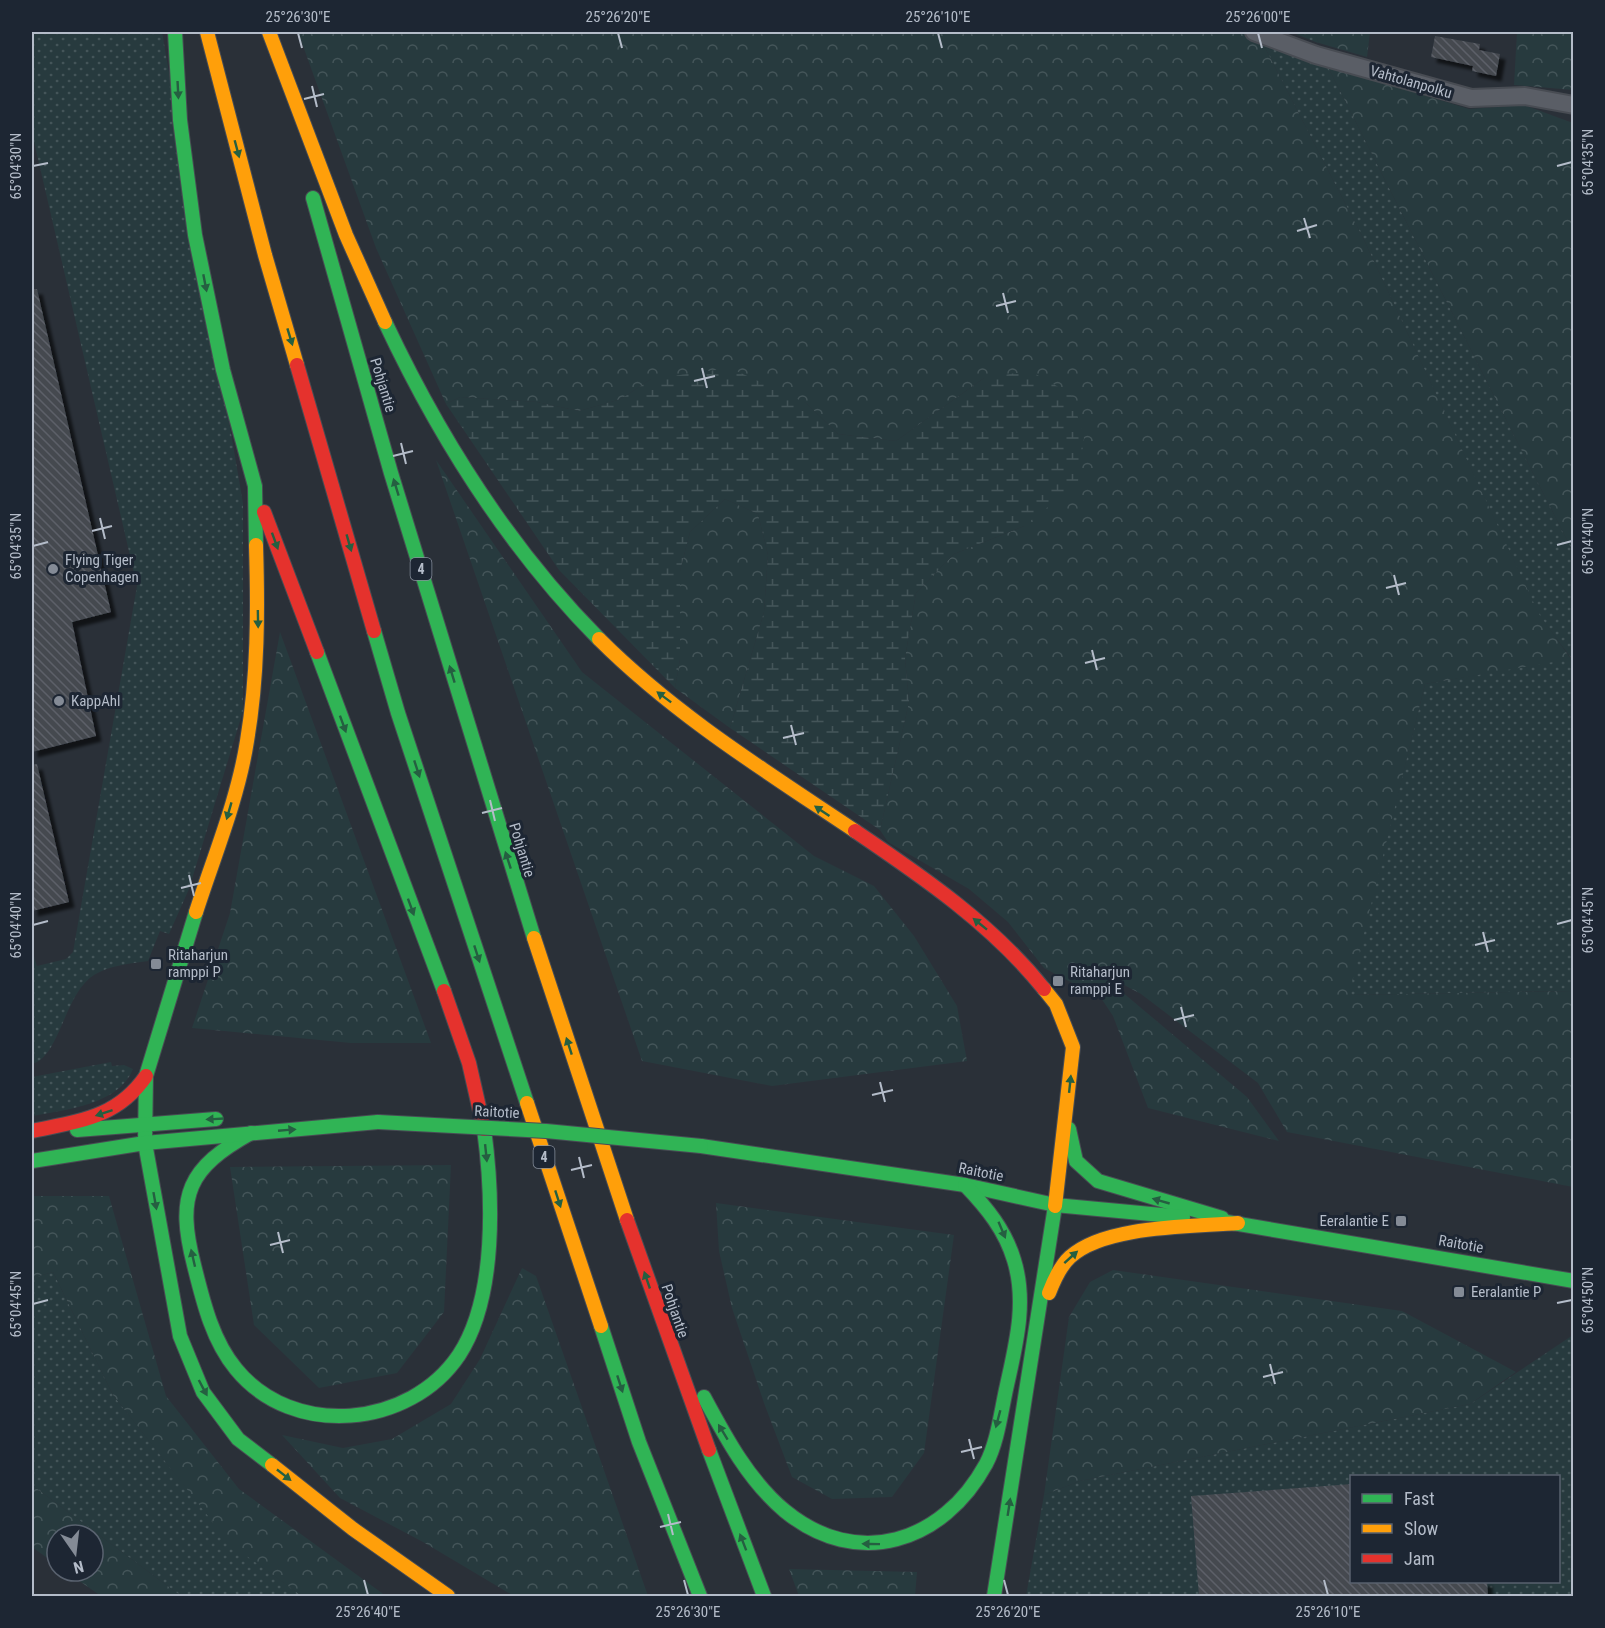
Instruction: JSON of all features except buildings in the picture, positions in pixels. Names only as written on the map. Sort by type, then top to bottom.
[{"type":"main road","points":[[175,32],[180,120],[195,235],[223,370],[255,486],[448,1007],[481,1113],[488,1166],[489,1206],[482,1288],[470,1335],[459,1355],[423,1392],[370,1416],[328,1418],[302,1413],[273,1400],[239,1374],[225,1355],[207,1315],[186,1232],[186,1204],[189,1189],[202,1167],[214,1156],[251,1133]]},
{"type":"main road","name":"4","points":[[207,32],[265,255],[398,713],[639,1442],[700,1596]]},
{"type":"main road","points":[[268,32],[304,164]]},
{"type":"main road","points":[[268,32],[347,237],[392,336],[484,499],[546,581],[585,625],[645,683],[788,788],[919,876],[1014,952],[1040,980],[1059,1011],[1074,1046],[1067,1114],[1042,1307],[994,1596]]},
{"type":"main road","name":"Pohjantie","points":[[310,186],[352,338],[507,859],[694,1417],[764,1596]]},
{"type":"main road","points":[[255,486],[258,629],[247,742],[219,845],[166,1003],[146,1076],[143,1123],[145,1143],[180,1336],[203,1392],[238,1439],[353,1529],[447,1596]]},
{"type":"main road","points":[[32,1133],[114,1110],[137,1092],[146,1076]]},
{"type":"main road","points":[[1067,1114],[1072,1151],[1076,1161],[1098,1181],[1238,1222]]},
{"type":"main road","name":"Raitotie","points":[[293,1115],[546,1131],[701,1146],[965,1185],[1055,1205],[1238,1222],[1574,1281]]},
{"type":"main road","points":[[32,1133],[235,1118]]},
{"type":"main road","name":"Raitotie","points":[[32,1161],[145,1143],[378,1122]]},
{"type":"main road","points":[[659,1315],[742,1463],[773,1499],[800,1522],[835,1540],[856,1544],[887,1545],[920,1533],[962,1500],[987,1462],[1005,1392],[1023,1305],[1014,1260],[996,1218],[965,1185]]},
{"type":"main road","points":[[1042,1307],[1061,1267],[1086,1247],[1145,1232],[1238,1222]]},
{"type":"street","name":"Vahtolanpolku","points":[[1254,32],[1316,55],[1471,98],[1525,96],[1574,105]]},
{"type":"green space","points":[[32,32],[162,32],[243,503],[243,711],[189,889],[169,934],[160,931],[148,961],[107,969],[94,975],[84,984],[49,1050],[41,1059],[32,1064],[32,960],[34,957],[37,966],[66,959],[73,952],[137,586],[32,133]]},
{"type":"green space","points":[[298,32],[1240,32],[1260,38],[1364,240],[1539,614],[1571,659],[1425,684],[1349,995],[1573,991],[1573,1187],[1287,1132],[1258,1083],[1141,994],[1096,970],[1247,1097],[1279,1141],[1148,1108],[1113,1016],[1101,998],[1044,968],[1008,922],[969,889],[888,842],[880,830],[909,702],[905,658],[916,593],[954,554],[1024,526],[984,378],[896,441],[838,434],[806,403],[651,379],[621,399],[579,411],[537,402],[460,397],[446,404],[376,248]]},
{"type":"green space","points":[[1291,32],[1314,32],[1319,43],[1318,43]]},
{"type":"green space","points":[[1314,32],[1370,32],[1367,57],[1319,43]]},
{"type":"green space","points":[[1517,32],[1573,32],[1573,90],[1514,85]]},
{"type":"green space","points":[[1260,38],[1327,65],[1573,552],[1573,991],[1348,995],[1425,684],[1571,658],[1539,615],[1364,240]]},
{"type":"green space","points":[[1327,65],[1469,109],[1524,105],[1573,123],[1573,552]]},
{"type":"green space","points":[[730,368],[806,403],[838,434],[896,441],[984,378],[1030,371],[1071,394],[1084,438],[1078,483],[1024,526],[954,554],[916,593],[905,658],[909,702],[880,830],[730,728],[764,612],[768,555],[758,514],[725,499],[690,532],[680,571],[680,659],[675,688],[559,570],[446,404],[460,397],[537,402],[579,411],[621,399],[651,379]]},
{"type":"green space","points":[[436,460],[582,672],[814,856],[874,886],[914,936],[957,1006],[967,1061],[772,1086],[642,1061]]},
{"type":"green space","points":[[725,499],[758,514],[768,555],[764,612],[730,728],[675,688],[680,659],[680,571],[690,532]]},
{"type":"green space","points":[[280,632],[431,1043],[351,1043],[192,1028],[230,913]]},
{"type":"green space","points":[[111,1062],[112,1066],[124,1065],[133,1069],[116,1091],[89,1104],[32,1116],[32,1077]]},
{"type":"green space","points":[[451,1165],[444,1312],[397,1373],[319,1388],[254,1325],[230,1167]]},
{"type":"green space","points":[[32,1196],[109,1196],[166,1396],[239,1489],[386,1596],[302,1596],[230,1544],[113,1395],[53,1272],[32,1278]]},
{"type":"green space","points":[[716,1203],[954,1235],[924,1453],[892,1497],[832,1499],[792,1477],[732,1308],[719,1251]]},
{"type":"green space","points":[[522,1268],[536,1276],[648,1596],[514,1596],[423,1542],[340,1498],[282,1435],[343,1448],[392,1439],[451,1404],[480,1359]]},
{"type":"green space","points":[[1113,1270],[1402,1311],[1516,1372],[1470,1404],[1080,1481],[1044,1495],[1069,1317],[1090,1282]]},
{"type":"green space","points":[[53,1272],[113,1395],[230,1543],[302,1596],[181,1596],[105,1539],[105,1523],[83,1523],[32,1485],[32,1278]]},
{"type":"green space","points":[[1573,1335],[1573,1596],[1026,1596],[1044,1495],[1080,1481],[1470,1404]]},
{"type":"green space","points":[[32,1485],[83,1523],[45,1523],[45,1556],[32,1547]]},
{"type":"green space","points":[[105,1539],[181,1596],[101,1596],[82,1583],[105,1583]]},
{"type":"green space","points":[[789,1569],[917,1572],[915,1596],[799,1596]]},
{"type":"traffic: fast","points":[[175,32],[180,120],[195,235],[223,370],[255,486],[256,545]]},
{"type":"traffic: fast","points":[[313,198],[391,473],[534,938]]},
{"type":"traffic: fast","points":[[385,322],[429,407],[479,490],[535,567],[599,639]]},
{"type":"traffic: fast","points":[[374,631],[398,713],[527,1103]]},
{"type":"traffic: fast","points":[[317,652],[444,991]]},
{"type":"traffic: fast","points":[[196,912],[146,1076],[145,1143],[180,1336],[203,1392],[238,1439],[272,1465]]},
{"type":"traffic: fast","points":[[77,1130],[216,1119]]},
{"type":"traffic: fast","points":[[32,1161],[145,1143],[378,1122]]},
{"type":"traffic: fast","points":[[378,1122],[546,1131],[701,1146]]},
{"type":"traffic: fast","points":[[251,1133],[213,1159],[201,1172],[192,1186],[188,1202],[186,1220],[189,1241],[209,1320],[228,1358],[236,1369],[260,1391],[288,1407],[319,1415],[350,1416],[382,1410],[412,1398],[438,1379],[459,1355],[471,1331],[480,1304],[489,1245],[489,1184],[484,1129]]},
{"type":"traffic: fast","points":[[1069,1129],[1076,1161],[1098,1181],[1222,1218]]},
{"type":"traffic: fast","points":[[701,1146],[965,1185],[1055,1205]]},
{"type":"traffic: fast","points":[[704,1397],[749,1473],[785,1511],[813,1529],[841,1540],[869,1543],[896,1539],[922,1529],[947,1513],[968,1491],[986,1464],[994,1446],[1014,1354],[1020,1307],[1018,1276],[1006,1239],[988,1211],[965,1185]]},
{"type":"traffic: fast","points":[[1055,1205],[1183,1217]]},
{"type":"traffic: fast","points":[[994,1596],[1055,1206]]},
{"type":"traffic: fast","points":[[1221,1221],[1574,1281]]},
{"type":"traffic: fast","points":[[601,1326],[639,1442],[700,1596]]},
{"type":"traffic: fast","points":[[709,1450],[764,1596]]},
{"type":"traffic: slow","points":[[207,32],[265,255],[297,365]]},
{"type":"traffic: slow","points":[[269,32],[346,235],[385,322]]},
{"type":"traffic: slow","points":[[196,912],[232,806],[251,717],[256,643],[256,545]]},
{"type":"traffic: slow","points":[[599,639],[628,667],[690,718],[855,831]]},
{"type":"traffic: slow","points":[[534,938],[627,1220]]},
{"type":"traffic: slow","points":[[1044,989],[1056,1004],[1073,1047],[1055,1206]]},
{"type":"traffic: slow","points":[[527,1103],[601,1326]]},
{"type":"traffic: slow","points":[[1049,1293],[1060,1269],[1070,1257],[1085,1247],[1105,1239],[1126,1233],[1174,1227],[1238,1223]]},
{"type":"traffic: slow","points":[[272,1465],[353,1529],[448,1596]]},
{"type":"traffic: jam","points":[[297,365],[374,631]]},
{"type":"traffic: jam","points":[[264,512],[317,652]]},
{"type":"traffic: jam","points":[[855,831],[931,884],[980,923],[1003,944],[1044,989]]},
{"type":"traffic: jam","points":[[444,991],[469,1063],[484,1129]]},
{"type":"traffic: jam","points":[[32,1131],[96,1116],[123,1101],[146,1076]]},
{"type":"traffic: jam","points":[[627,1220],[709,1450]]},
{"type":"place","name":"Flying Tiger Copenhagen","points":[[53,569]]},
{"type":"place","name":"KappAhl","points":[[59,701]]},
{"type":"place","name":"Ritaharjun ramppi P","points":[[156,964]]},
{"type":"place","name":"Ritaharjun ramppi E","points":[[1058,981]]},
{"type":"place","name":"Eeralantie E","points":[[1401,1221]]},
{"type":"place","name":"Eeralantie P","points":[[1459,1292]]}]
